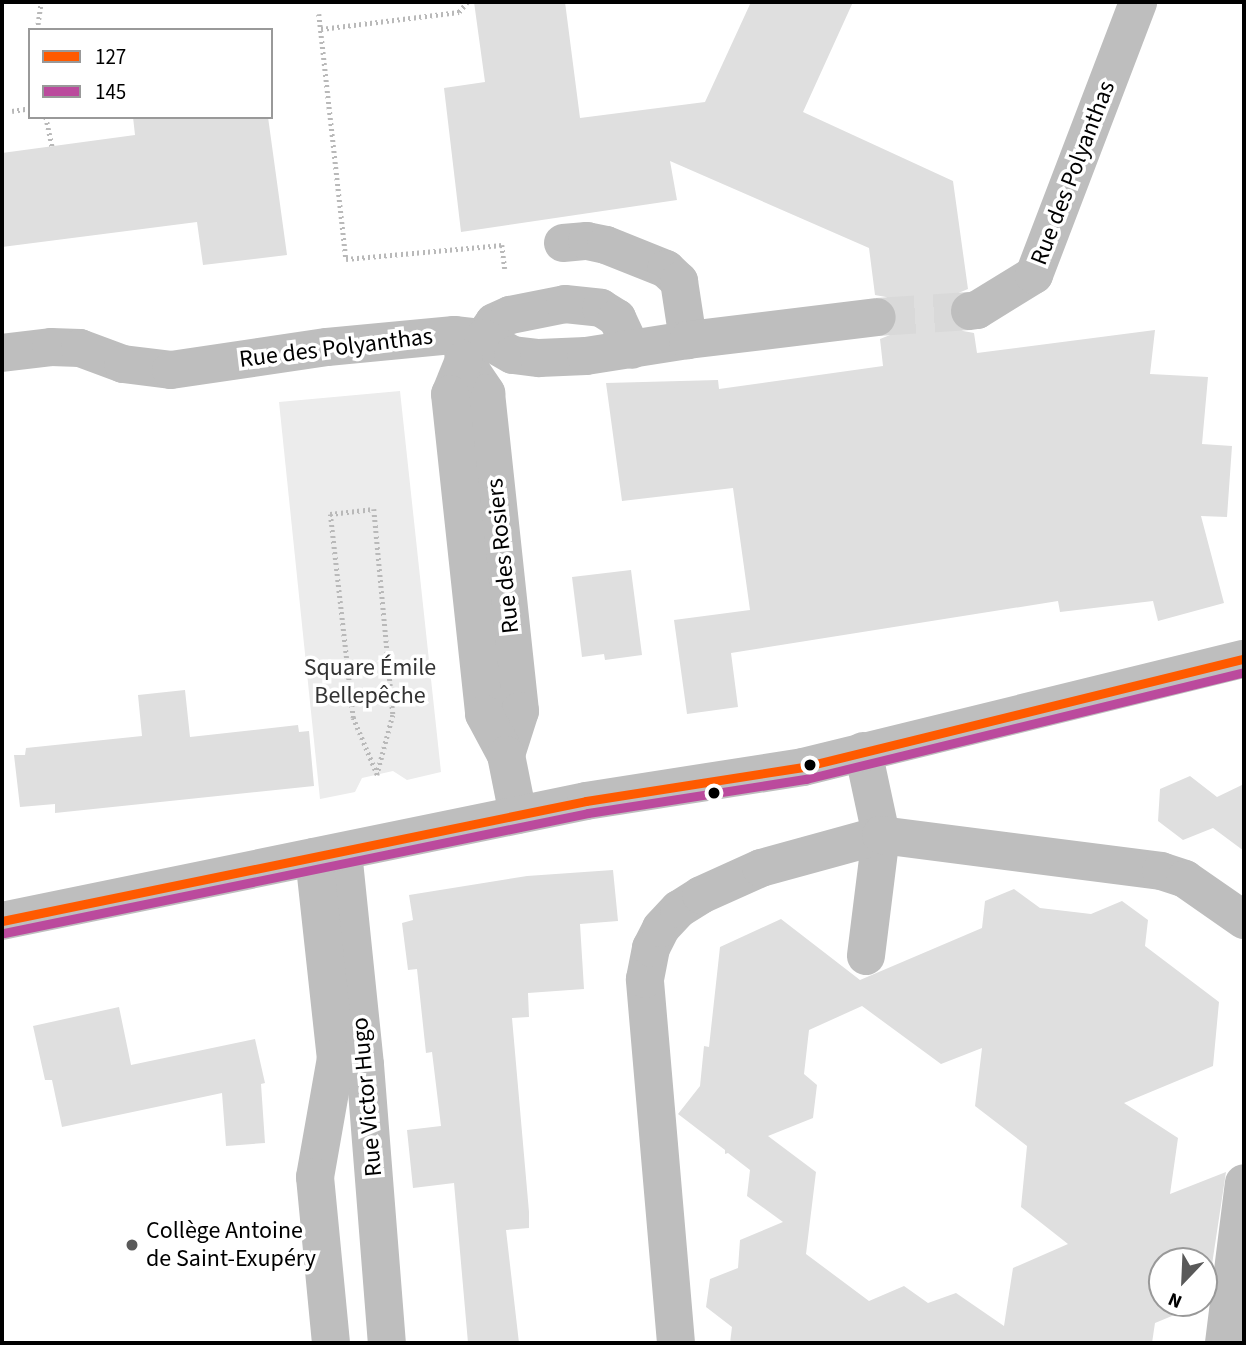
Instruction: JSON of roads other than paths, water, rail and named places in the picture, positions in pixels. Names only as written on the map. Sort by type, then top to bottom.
[{"type":"street","name":"Rue des Polyanthas","points":[[970,310],[977,310],[1034,275],[1138,2]]},
{"type":"street","points":[[563,243],[587,241],[606,245],[666,269],[679,281],[688,340]]},
{"type":"street","name":"Rue des Polyanthas","points":[[2,353],[51,347],[80,348],[123,364],[171,370],[401,338],[479,337],[565,304],[601,308],[617,318],[624,327],[632,350]]},
{"type":"street","points":[[479,337],[513,355],[539,358],[586,356],[688,340],[877,317]]},
{"type":"street","name":"Rue des Rosiers","points":[[479,337],[450,394],[484,714],[506,755],[518,815]]},
{"type":"street","points":[[2,921],[586,801],[753,776],[1244,659]]},
{"type":"street","points":[[863,751],[881,835],[866,956]]},
{"type":"street","points":[[676,1343],[645,979],[651,948],[670,918],[701,895],[761,868],[881,835],[1161,871],[1194,884],[1244,920]]},
{"type":"street","name":"Rue Victor Hugo","points":[[328,854],[336,1058],[315,1177],[331,1343]]},
{"type":"street","name":"Rue Victor Hugo","points":[[328,854],[365,1065],[387,1343]]},
{"type":"street","points":[[1224,1343],[1244,1183]]},
{"type":"tunnel","points":[[877,317],[970,311]]},
{"type":"place","name":"Collège Antoine de Saint-Exupéry","points":[[132,1245]]},
{"type":"park label","name":"Square Émile Bellepêche","points":[[370,682]]}]
